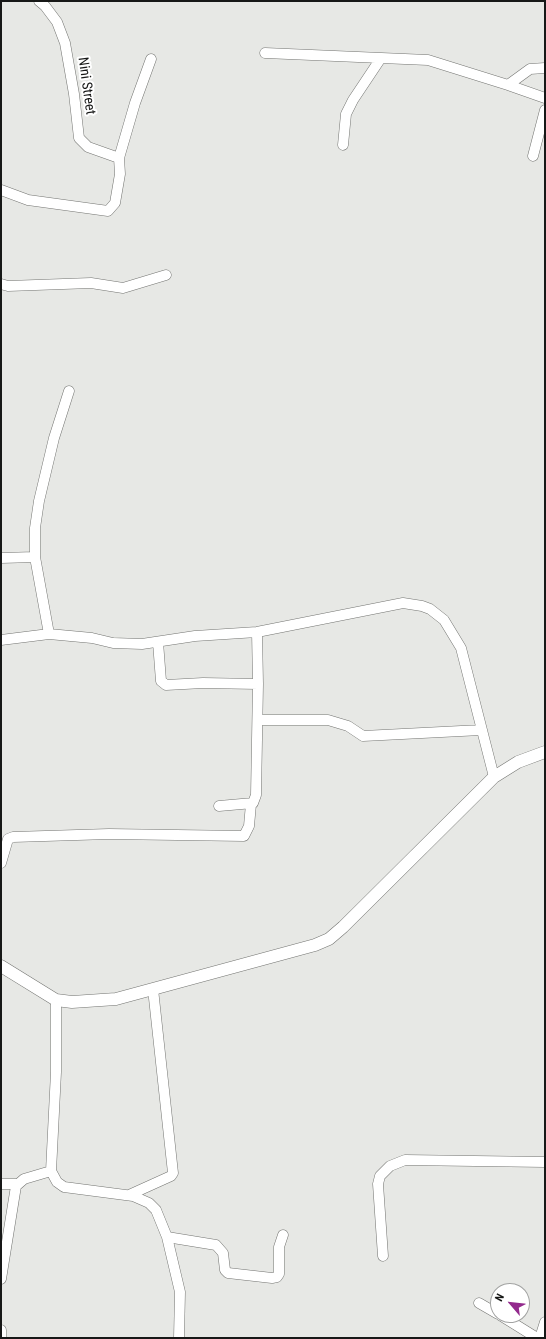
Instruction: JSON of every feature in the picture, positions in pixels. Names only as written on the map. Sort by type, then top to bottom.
[{"type":"street","name":"Nini Street","points":[[39,1],[45,6],[57,22],[66,43],[79,138],[88,147],[118,158]]},
{"type":"street","points":[[266,53],[428,60],[545,98]]},
{"type":"street","points":[[1,190],[28,200],[108,211],[115,203],[120,174],[118,158],[151,58]]},
{"type":"street","points":[[343,145],[346,114],[353,100],[381,58]]},
{"type":"street","points":[[508,85],[530,69],[545,68]]},
{"type":"street","points":[[533,156],[545,110]]},
{"type":"street","points":[[1,284],[8,286],[91,283],[123,288],[166,275]]},
{"type":"street","points":[[49,634],[35,557],[35,528],[39,501],[60,416],[69,391]]},
{"type":"street","points":[[1,558],[35,557]]},
{"type":"street","points":[[1,640],[49,634],[92,638],[113,643],[142,644],[195,636],[257,632],[403,603],[422,606],[430,609],[444,620],[462,648],[481,730],[494,777]]},
{"type":"street","points":[[220,806],[251,804],[255,801],[257,789],[258,720],[257,632]]},
{"type":"street","points":[[158,642],[161,681],[166,685],[203,683],[258,684]]},
{"type":"street","points":[[258,720],[328,720],[348,726],[363,736],[481,730]]},
{"type":"street","points":[[1,966],[56,1000],[72,1002],[116,999],[315,945],[329,939],[343,927],[494,777],[518,762],[545,752]]},
{"type":"street","points":[[1,863],[8,839],[13,837],[116,834],[244,836],[249,826],[251,804]]},
{"type":"street","points":[[129,1195],[171,1176],[173,1173],[153,989]]},
{"type":"street","points":[[56,1000],[56,1072],[51,1171],[57,1182],[64,1187],[129,1195],[149,1203],[156,1210],[167,1237],[180,1292],[179,1338]]},
{"type":"street","points":[[383,1256],[378,1184],[380,1176],[390,1166],[405,1160],[545,1162]]},
{"type":"street","points":[[1,1184],[17,1184],[24,1179],[51,1171]]},
{"type":"street","points":[[1,1279],[9,1236],[13,1198],[17,1184]]},
{"type":"street","points":[[167,1237],[216,1245],[223,1253],[225,1270],[228,1273],[272,1278],[277,1277],[279,1274],[279,1247],[283,1235]]},
{"type":"street","points":[[480,1303],[490,1309]]},
{"type":"street","points":[[514,1323],[539,1338],[545,1322]]},
{"type":"street","points":[[1,1330],[1,1338]]}]
